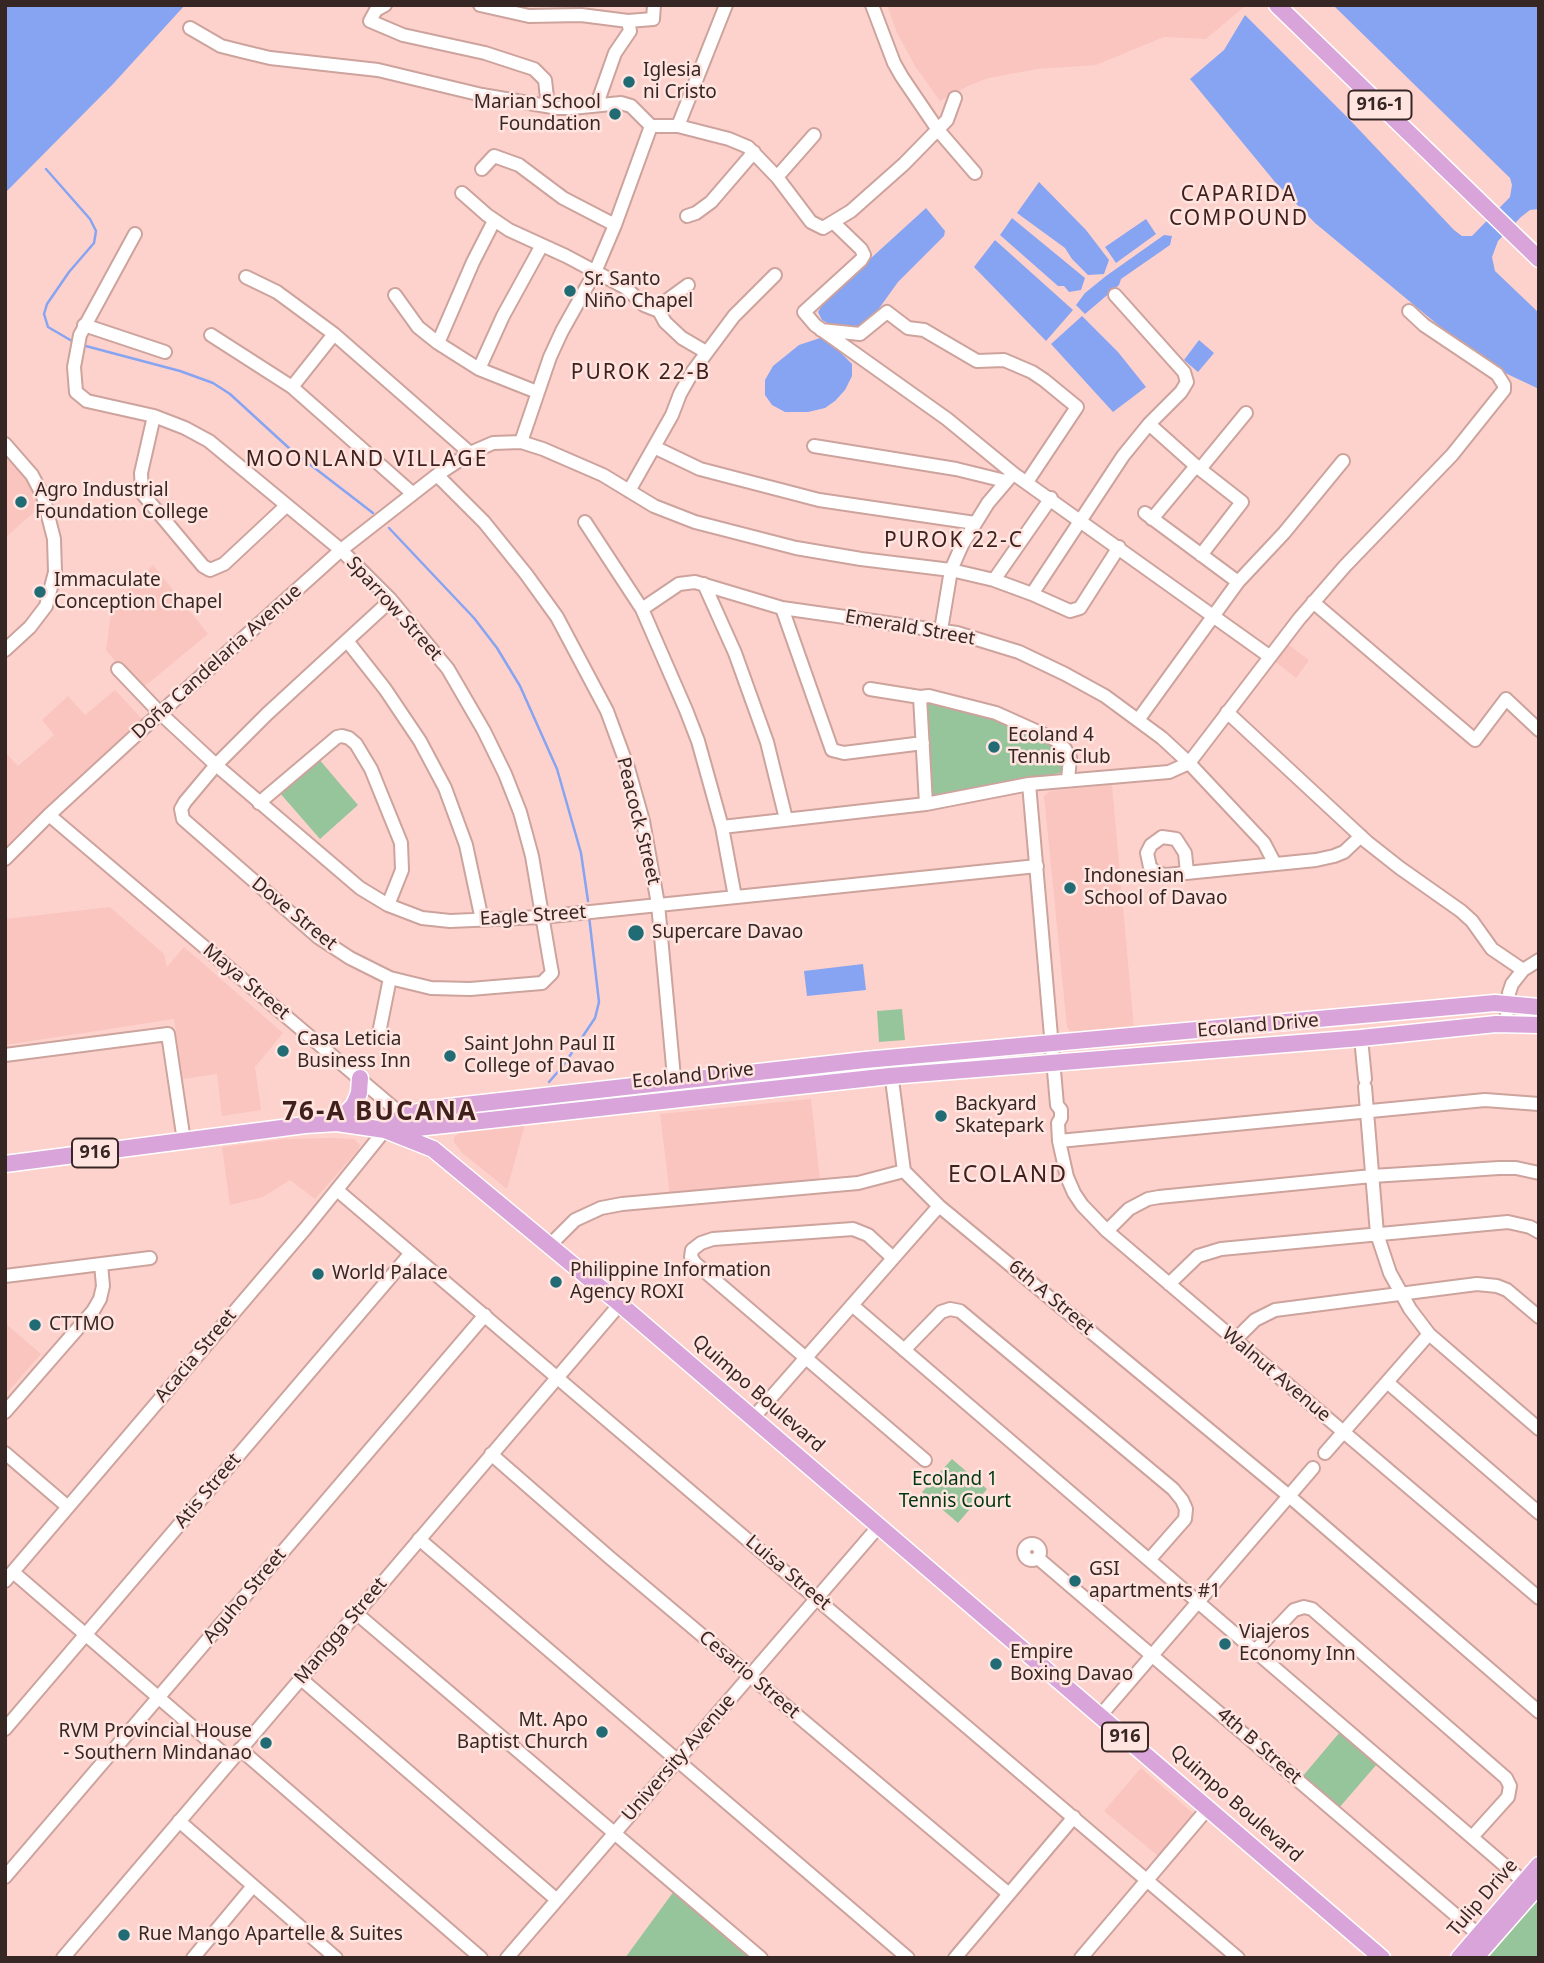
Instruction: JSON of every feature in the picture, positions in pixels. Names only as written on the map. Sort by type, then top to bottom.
[{"type":"main road","name":"916-1","points":[[1277,5],[1539,259]]},
{"type":"main road","name":"Ecoland Drive","points":[[385,1130],[403,1116],[437,1108],[889,1058],[1508,1003],[1539,1007]]},
{"type":"main road","name":"Ecoland Drive","points":[[385,1130],[417,1129],[890,1076],[1361,1038],[1506,1023],[1539,1026]]},
{"type":"main road","points":[[337,1123],[354,1105],[359,1093],[360,1078]]},
{"type":"main road","name":"Quimpo Boulevard","points":[[5,1164],[337,1123],[385,1130],[417,1141],[440,1153],[620,1304],[1382,1958]]},
{"type":"main road","name":"Tulip Drive","points":[[1475,1958],[1531,1883],[1539,1865]]},
{"type":"main road","name":"Tulip Drive","points":[[1459,1958],[1531,1883]]},
{"type":"street","points":[[385,5],[376,10],[370,21],[403,35],[485,53],[534,69],[545,80],[548,106]]},
{"type":"street","points":[[480,5],[628,21],[653,19],[654,5]]},
{"type":"street","points":[[678,126],[726,5]]},
{"type":"street","points":[[872,5],[894,63],[938,130],[975,173]]},
{"type":"street","points":[[597,104],[615,53],[630,31],[628,21]]},
{"type":"street","points":[[190,28],[221,46],[270,58],[378,70],[548,106],[572,108],[621,103],[631,106],[651,126],[678,126],[729,139],[754,152],[811,222],[819,228],[834,223],[866,198],[938,130],[951,113],[955,98]]},
{"type":"street","points":[[651,126],[615,225],[595,272],[562,331],[537,392],[521,442],[603,475],[654,506],[695,522],[796,548],[951,570],[994,580],[1066,610],[1076,611],[1080,608],[1119,547]]},
{"type":"street","points":[[777,177],[814,135]]},
{"type":"street","points":[[687,216],[711,202],[754,152]]},
{"type":"street","points":[[482,169],[494,156],[519,165],[579,207],[615,225]]},
{"type":"street","points":[[462,193],[494,221],[626,288],[644,305],[655,309],[682,338],[706,352]]},
{"type":"street","points":[[438,343],[494,221]]},
{"type":"street","points":[[834,223],[864,255],[804,312],[821,330],[947,419],[1010,477]]},
{"type":"street","points":[[135,234],[84,324],[165,352]]},
{"type":"street","points":[[479,369],[503,316],[542,245]]},
{"type":"street","points":[[629,491],[672,415],[680,394],[706,352],[734,316],[775,275]]},
{"type":"street","points":[[246,277],[277,292],[334,334],[470,453]]},
{"type":"street","points":[[655,309],[688,285]]},
{"type":"street","points":[[395,295],[418,327],[438,343],[479,369],[537,392]]},
{"type":"street","points":[[1031,594],[1123,456],[1185,387],[1186,377],[1115,295]]},
{"type":"street","points":[[722,827],[926,804],[1029,784],[1169,772],[1189,763],[1313,602],[1435,474],[1501,395],[1504,385],[1497,374],[1424,325],[1409,310]]},
{"type":"street","points":[[821,330],[860,334],[887,312],[908,328],[924,330],[976,361],[1004,360],[1044,380],[1077,407],[1027,482]]},
{"type":"street","name":"Sparrow Street","points":[[84,324],[76,346],[74,367],[78,395],[87,401],[154,416],[185,428],[209,442],[341,550],[391,600],[448,669],[505,774],[520,812],[542,917]]},
{"type":"street","points":[[292,387],[334,334]]},
{"type":"street","points":[[211,335],[292,387],[412,493]]},
{"type":"street","points":[[1238,582],[1149,516],[1198,468],[1246,414]]},
{"type":"street","points":[[154,416],[141,473],[142,493],[203,566],[210,570],[224,564],[286,506]]},
{"type":"street","points":[[1149,424],[1198,468],[1242,502],[1201,555]]},
{"type":"street","name":"Doña Candelaria Avenue","points":[[5,859],[49,815],[341,550],[412,493],[470,453],[493,443],[521,442]]},
{"type":"street","points":[[5,444],[32,475],[43,496],[54,539],[55,572],[46,606],[30,627],[5,650]]},
{"type":"street","points":[[814,446],[1027,482],[1269,656]]},
{"type":"street","points":[[654,447],[700,469],[796,495],[975,523]]},
{"type":"street","points":[[1138,719],[1238,582],[1343,461]]},
{"type":"street","name":"Peacock Street","points":[[437,475],[484,522],[526,574],[557,617],[607,710],[643,821],[658,904],[676,1099]]},
{"type":"street","points":[[941,631],[951,570],[975,523],[1010,477]]},
{"type":"street","points":[[994,580],[1051,498]]},
{"type":"street","points":[[585,522],[642,609],[698,741],[722,827],[735,897]]},
{"type":"street","name":"Emerald Street","points":[[642,609],[679,584],[704,584],[782,608],[941,631],[996,644],[1042,662],[1105,696],[1138,719],[1189,763],[1264,843],[1275,864]]},
{"type":"street","points":[[704,584],[735,653],[767,742],[786,819]]},
{"type":"street","points":[[216,765],[267,714],[391,600]]},
{"type":"street","points":[[1313,602],[1475,740],[1506,699],[1539,730]]},
{"type":"street","points":[[782,608],[832,750],[844,753],[923,743]]},
{"type":"street","points":[[348,642],[386,689],[445,788],[466,845],[482,920]]},
{"type":"street","name":"Eagle Street","points":[[118,669],[216,765],[360,888],[388,905],[422,918],[450,921],[542,917],[1037,866]]},
{"type":"street","points":[[870,689],[929,696],[996,713],[1056,740],[1070,758],[1068,780]]},
{"type":"street","points":[[920,696],[926,804]]},
{"type":"street","points":[[1227,712],[1361,836],[1400,868],[1453,905],[1472,921],[1492,949],[1523,970]]},
{"type":"street","points":[[259,803],[337,737],[349,738],[371,769],[401,843],[402,870],[388,905]]},
{"type":"street","name":"Dove Street","points":[[216,765],[181,809],[186,824],[318,937],[390,978],[431,988],[470,989],[542,983],[552,973],[542,917]]},
{"type":"street","name":"Walnut Avenue","points":[[1029,784],[1054,1043],[1057,1104],[1061,1110],[1058,1123],[1059,1141],[1067,1177],[1074,1193],[1091,1216],[1107,1231],[1539,1598]]},
{"type":"street","name":"Maya Street","points":[[49,815],[360,1078],[440,1153]]},
{"type":"street","points":[[1187,872],[1334,856],[1344,852],[1361,836]]},
{"type":"street","points":[[1506,1023],[1512,984],[1523,970],[1539,960]]},
{"type":"street","points":[[379,1033],[390,978]]},
{"type":"street","points":[[5,1055],[168,1034],[184,1141]]},
{"type":"street","points":[[1361,1038],[1377,1234],[1384,1259],[1401,1292],[1429,1334],[1539,1429]]},
{"type":"street","points":[[550,1245],[575,1220],[601,1209],[858,1183],[904,1171],[889,1058]]},
{"type":"street","points":[[1059,1141],[1485,1100],[1539,1104]]},
{"type":"street","name":"Acacia Street","points":[[9,1577],[385,1130]]},
{"type":"street","points":[[1107,1231],[1129,1209],[1148,1199],[1372,1176],[1499,1168],[1516,1168],[1539,1173]]},
{"type":"street","name":"6th A Street","points":[[904,1171],[939,1206],[1289,1496],[1539,1712]]},
{"type":"street","name":"Luisa Street","points":[[337,1190],[1238,1958]]},
{"type":"street","points":[[753,1418],[939,1206]]},
{"type":"street","points":[[1169,1284],[1190,1263],[1208,1251],[1508,1222],[1530,1227],[1539,1233]]},
{"type":"street","points":[[893,1258],[868,1235],[853,1229],[713,1240],[701,1243],[692,1250],[691,1257],[925,1460]]},
{"type":"street","name":"Atis Street","points":[[5,1729],[411,1253]]},
{"type":"street","points":[[5,1276],[150,1258]]},
{"type":"street","points":[[5,1412],[93,1311],[103,1286],[101,1264]]},
{"type":"street","points":[[1235,1340],[1255,1320],[1275,1310],[1401,1292],[1487,1284],[1507,1290],[1539,1317]]},
{"type":"street","name":"Mangga Street","points":[[63,1958],[620,1304]]},
{"type":"street","points":[[852,1305],[1472,1837],[1531,1883]]},
{"type":"street","points":[[904,1350],[941,1312],[950,1309],[960,1311],[1173,1489],[1186,1509],[1185,1519],[1149,1560]]},
{"type":"street","name":"Aguho Street","points":[[5,1877],[485,1315]]},
{"type":"street","points":[[1325,1453],[1429,1334]]},
{"type":"street","points":[[1387,1382],[1539,1513]]},
{"type":"street","points":[[5,1454],[68,1507]]},
{"type":"street","name":"Cesario Street","points":[[491,1454],[1009,1894]]},
{"type":"street","points":[[1100,1716],[1313,1468]]},
{"type":"street","name":"University Avenue","points":[[507,1958],[879,1526]]},
{"type":"street","points":[[419,1539],[908,1958]]},
{"type":"street","name":"4th B Street","points":[[1039,1559],[1479,1935]]},
{"type":"street","points":[[9,1577],[85,1635],[231,1760]]},
{"type":"street","points":[[1255,1651],[1294,1611],[1304,1607],[1312,1609],[1506,1778],[1510,1786],[1508,1797],[1472,1837]]},
{"type":"street","points":[[356,1613],[761,1958]]},
{"type":"street","points":[[300,1678],[556,1900]]},
{"type":"street","points":[[240,1749],[481,1958]]},
{"type":"street","points":[[1081,1958],[1209,1808]]},
{"type":"street","points":[[955,1958],[1074,1817]]},
{"type":"street","points":[[179,1821],[335,1958]]},
{"type":"street","points":[[193,1958],[253,1886]]},
{"type":"shaded area","points":[[887,5],[1244,7],[1206,39],[1164,37],[1096,65],[1037,69],[989,78],[940,101],[915,66],[897,33]]},
{"type":"shaded area","name":"Agro Industrial Foundation College","points":[[5,448],[39,491],[33,513],[5,538]]},
{"type":"shaded area","points":[[153,565],[208,634],[139,691],[106,650],[112,607]]},
{"type":"shaded area","points":[[1285,642],[1309,660],[1296,678],[1272,659]]},
{"type":"shaded area","points":[[115,690],[143,720],[5,851],[5,752],[18,766],[54,735],[42,720],[68,696],[85,715]]},
{"type":"shaded area","points":[[1112,785],[1134,1029],[1074,1032],[1067,1027],[1044,796],[1050,791]]},
{"type":"shaded area","points":[[110,907],[164,954],[167,967],[184,947],[283,1033],[255,1067],[261,1110],[222,1116],[217,1074],[183,1079],[174,1019],[5,1045],[5,919]]},
{"type":"shaded area","points":[[811,1099],[820,1180],[670,1196],[660,1114]]},
{"type":"shaded area","points":[[526,1121],[507,1189],[462,1153],[454,1142],[454,1137],[462,1131]]},
{"type":"shaded area","points":[[285,1139],[354,1139],[360,1145],[359,1149],[315,1199],[290,1180],[263,1197],[230,1205],[222,1147]]},
{"type":"shaded area","points":[[5,1323],[41,1354],[5,1395]]},
{"type":"shaded area","points":[[1141,1768],[1194,1814],[1158,1856],[1104,1811]]},
{"type":"green space","name":"Ecoland 4 Tennis Club","points":[[927,699],[987,713],[1055,745],[1065,755],[1065,772],[932,797]]},
{"type":"green space","points":[[318,758],[358,805],[320,839],[279,792]]},
{"type":"green space","points":[[902,1009],[905,1040],[879,1042],[877,1011]]},
{"type":"green space","name":"Ecoland 1 Tennis Court","points":[[952,1459],[987,1489],[958,1523],[922,1492]]},
{"type":"green space","points":[[1340,1732],[1377,1764],[1339,1808],[1302,1777]]},
{"type":"green space","points":[[674,1891],[753,1958],[625,1958]]},
{"type":"green space","points":[[1539,1899],[1539,1958],[1488,1958]]},
{"type":"water","points":[[5,5],[185,5],[113,84],[5,193]]},
{"type":"water","points":[[1333,5],[1539,5],[1539,209],[1530,210],[1521,217],[1498,241],[1492,257],[1495,271],[1539,313],[1539,389],[1503,372],[1461,344],[1315,223],[1275,182],[1190,79],[1224,50],[1245,15],[1454,230],[1462,236],[1472,236],[1510,197],[1510,178]]},
{"type":"water","points":[[1039,182],[1086,230],[1109,260],[1104,274],[1088,275],[1065,248],[1017,213]]},
{"type":"water","points":[[926,208],[945,231],[944,236],[898,282],[870,321],[858,329],[829,324],[822,320],[818,312],[825,300]]},
{"type":"water","points":[[1012,218],[1085,278],[1081,290],[1069,292],[1064,286],[1058,286],[1000,235]]},
{"type":"water","points":[[1146,219],[1156,234],[1116,263],[1105,247]]},
{"type":"water","points":[[1164,235],[1172,236],[1170,245],[1121,279],[1119,285],[1085,314],[1076,305],[1085,293],[1106,276]]},
{"type":"water","points":[[995,240],[1073,310],[1046,341],[974,267]]},
{"type":"water","points":[[1082,316],[1118,352],[1146,387],[1113,412],[1051,344]]},
{"type":"water","points":[[820,338],[829,341],[852,364],[852,376],[845,390],[825,408],[808,412],[785,412],[772,405],[765,395],[765,380],[773,366],[799,345]]},
{"type":"water","points":[[1199,340],[1214,353],[1198,372],[1184,360]]},
{"type":"water","points":[[863,964],[866,990],[807,996],[804,971]]},
{"type":"waterway","points":[[46,169],[90,219],[96,231],[94,243],[69,272],[47,304],[44,314],[48,327],[72,341]]},
{"type":"waterway","points":[[82,345],[180,371],[213,383],[230,394],[290,449],[373,513]]},
{"type":"waterway","points":[[389,528],[474,618],[497,648],[520,686],[557,769],[581,853],[588,901]]},
{"type":"waterway","points":[[549,1082],[595,1018],[599,1002],[589,916]]},
{"type":"place","name":"Iglesia ni Cristo","points":[[629,82]]},
{"type":"place","name":"Marian School Foundation","points":[[615,114]]},
{"type":"place","name":"Sr. Santo Niño Chapel","points":[[570,291]]},
{"type":"place","name":"Agro Industrial Foundation College","points":[[21,502]]},
{"type":"place","name":"Immaculate Conception Chapel","points":[[40,592]]},
{"type":"place","name":"Ecoland 4 Tennis Club","points":[[994,747]]},
{"type":"place","name":"Indonesian School of Davao","points":[[1070,888]]},
{"type":"place","name":"Supercare Davao","points":[[636,933]]},
{"type":"place","name":"Casa Leticia Business Inn","points":[[283,1051]]},
{"type":"place","name":"Saint John Paul II College of Davao","points":[[450,1056]]},
{"type":"place","name":"Backyard Skatepark","points":[[941,1116]]},
{"type":"place","name":"World Palace","points":[[318,1274]]},
{"type":"place","name":"Philippine Information Agency ROXI","points":[[556,1282]]},
{"type":"place","name":"CTTMO","points":[[35,1325]]},
{"type":"place","name":"GSI apartments #1","points":[[1075,1581]]},
{"type":"place","name":"Viajeros Economy Inn","points":[[1225,1644]]},
{"type":"place","name":"Empire Boxing Davao","points":[[996,1664]]},
{"type":"place","name":"Mt. Apo Baptist Church","points":[[602,1732]]},
{"type":"place","name":"RVM Provincial House - Southern Mindanao","points":[[266,1743]]},
{"type":"place","name":"Rue Mango Apartelle & Suites","points":[[124,1935]]},
{"type":"district","name":"CAPARIDA COMPOUND","points":[[1239,207]]},
{"type":"district","name":"PUROK 22-B","points":[[641,373]]},
{"type":"district","name":"MOONLAND VILLAGE","points":[[367,460]]},
{"type":"district","name":"PUROK 22-C","points":[[954,541]]},
{"type":"district","name":"76-A BUCANA","points":[[380,1113]]},
{"type":"district","name":"ECOLAND","points":[[1008,1175]]}]
